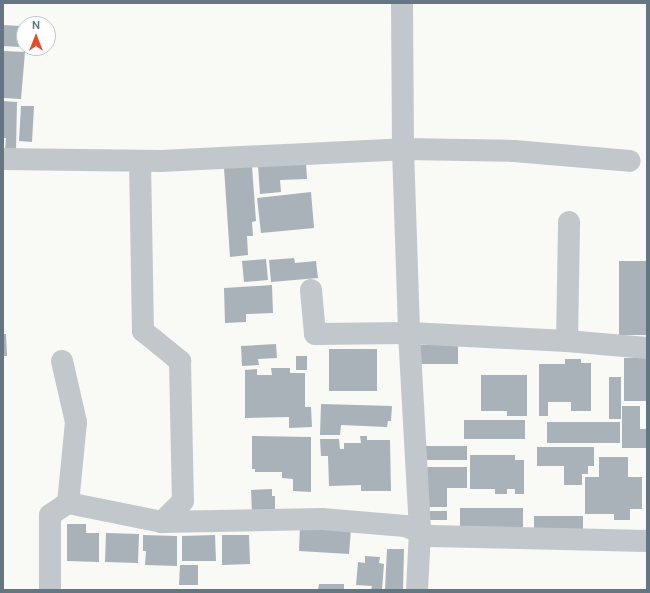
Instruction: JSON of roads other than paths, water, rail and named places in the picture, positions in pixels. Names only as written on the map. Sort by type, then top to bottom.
[{"type":"street","points":[[402,3],[403,149],[409,333],[420,532],[417,590]]},
{"type":"street","points":[[3,159],[140,161],[403,149],[514,151],[630,161]]},
{"type":"street","points":[[140,161],[143,331],[180,361],[183,501],[162,522]]},
{"type":"street","points":[[567,341],[569,222]]},
{"type":"street","points":[[311,290],[315,334],[409,333],[567,341],[647,348]]},
{"type":"street","points":[[62,361],[76,422],[68,503]]},
{"type":"street","points":[[50,590],[50,515],[68,503],[162,522],[322,519],[405,526],[430,536],[647,541]]}]
